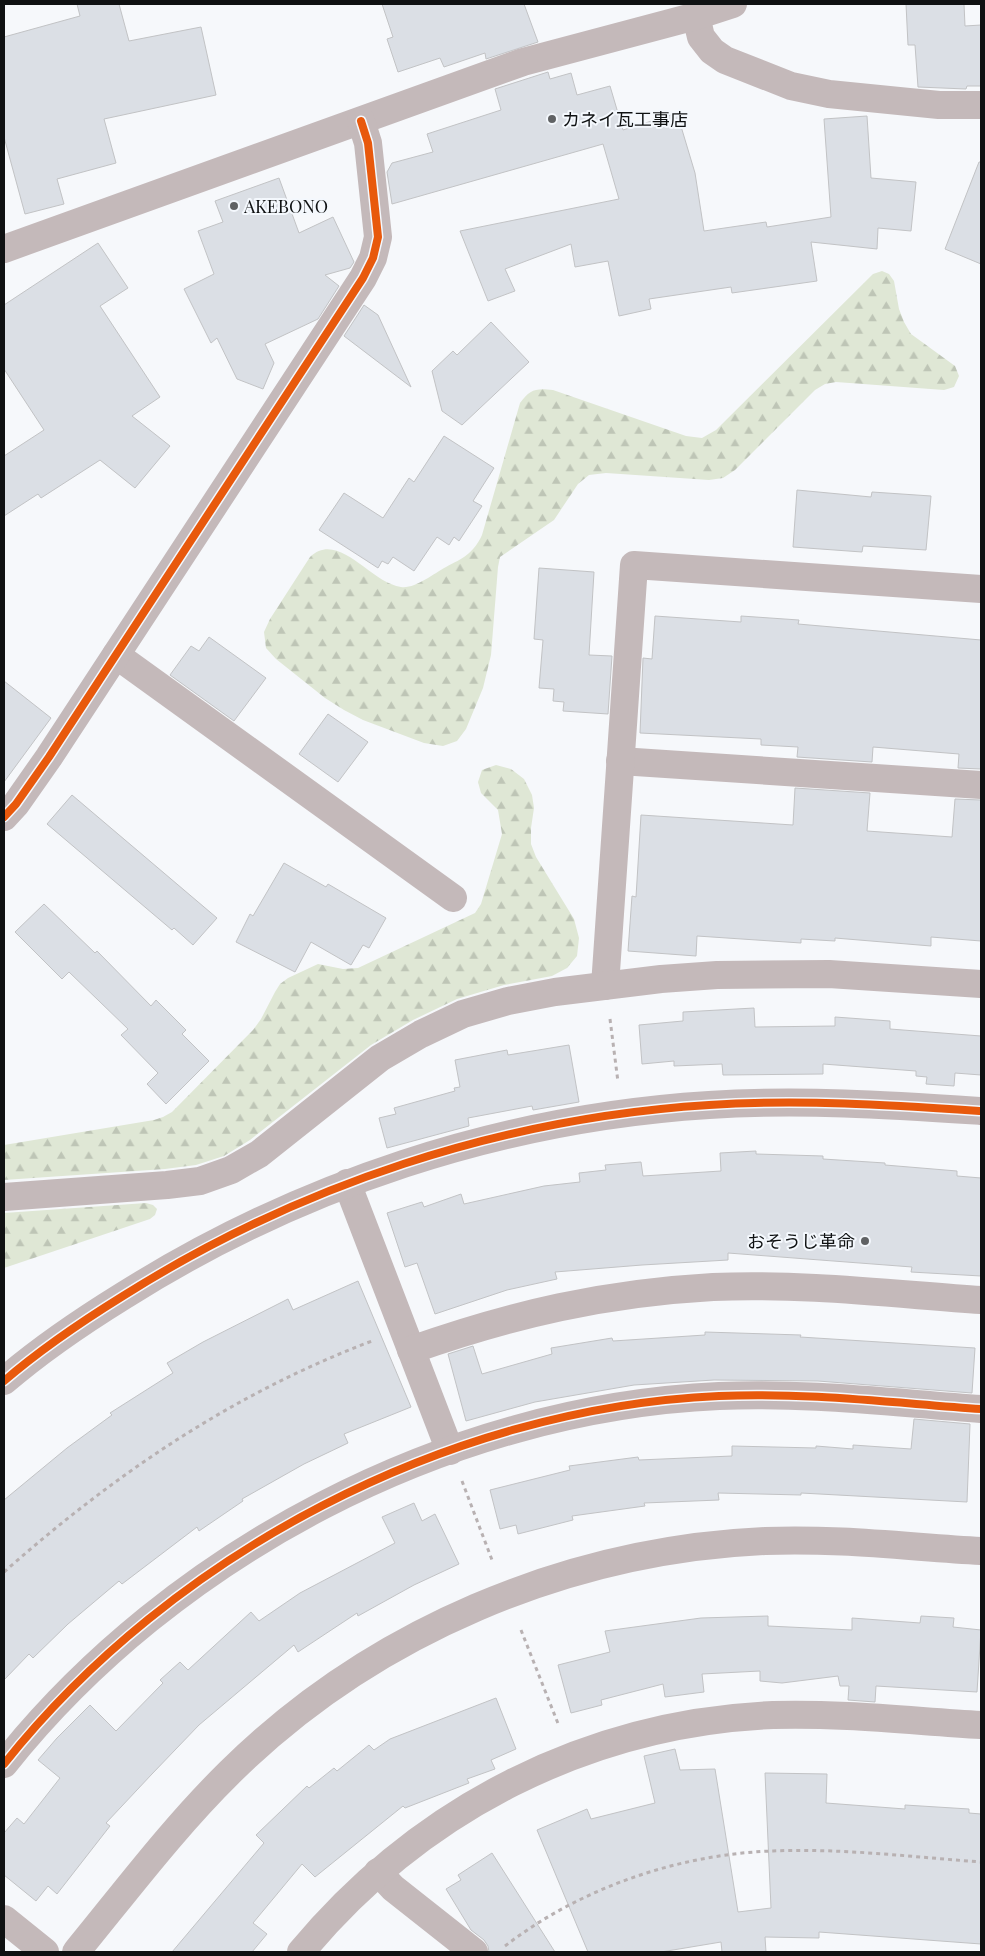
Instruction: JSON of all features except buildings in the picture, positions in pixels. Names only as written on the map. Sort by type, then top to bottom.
[{"type":"street","points":[[4,249],[523,62],[696,16],[733,4]]},
{"type":"street","points":[[696,16],[701,37],[712,50],[725,60],[791,86],[828,94],[930,104],[981,105]]},
{"type":"street","points":[[4,817],[39,773],[362,278],[373,258],[378,237],[368,142],[361,121]]},
{"type":"street","points":[[605,986],[634,565],[981,589]]},
{"type":"street","points":[[116,654],[453,898]]},
{"type":"street","points":[[620,760],[981,785]]},
{"type":"street","points":[[4,1197],[167,1185],[200,1181],[231,1170],[259,1154],[380,1058],[421,1034],[463,1014],[508,1001],[554,992],[661,979],[773,973],[829,974],[981,984]]},
{"type":"street","points":[[4,1381],[49,1344],[143,1283],[188,1257],[265,1219],[347,1183],[430,1155],[484,1140],[622,1114],[708,1105],[764,1103],[878,1104],[981,1111]]},
{"type":"street","points":[[347,1183],[450,1451]]},
{"type":"street","points":[[411,1350],[470,1329],[530,1313],[591,1300],[653,1291],[715,1287],[777,1287],[981,1300]]},
{"type":"street","points":[[4,1764],[56,1705],[132,1632],[216,1569],[260,1540],[353,1491],[450,1451],[502,1433],[555,1418],[609,1407],[664,1400],[720,1396],[775,1396],[981,1409]]},
{"type":"street","points":[[76,1952],[196,1806],[268,1736],[346,1677],[432,1627],[477,1606],[533,1585],[619,1560],[717,1545],[766,1541],[817,1541],[981,1551]]},
{"type":"street","points":[[302,1952],[327,1921],[378,1872],[443,1822],[511,1783],[571,1756],[658,1730],[734,1718],[812,1715],[981,1726]]},
{"type":"street","points":[[378,1872],[392,1888],[474,1952]]},
{"type":"street","points":[[4,1919],[45,1952]]},
{"type":"path","points":[[605,986],[622,1114]]},
{"type":"path","points":[[4,1572],[94,1496],[192,1430],[244,1399],[297,1373],[374,1340]]},
{"type":"path","points":[[450,1451],[492,1560]]},
{"type":"path","points":[[521,1630],[571,1756]]},
{"type":"path","points":[[504,1946],[552,1914],[586,1897],[640,1876],[695,1861],[772,1851],[809,1851],[981,1862]]},
{"type":"green space","points":[[882,271],[889,274],[894,281],[899,309],[911,334],[955,366],[959,376],[954,387],[944,390],[836,382],[825,384],[815,390],[735,470],[723,478],[709,480],[606,473],[589,475],[578,484],[554,520],[500,557],[491,655],[483,688],[466,729],[457,741],[443,746],[424,743],[363,720],[325,698],[276,659],[266,648],[264,632],[270,619],[310,557],[321,550],[332,550],[343,554],[355,560],[378,577],[401,587],[412,586],[424,580],[471,551],[482,535],[520,403],[530,392],[542,389],[553,390],[686,436],[702,438],[716,430],[873,274]]},
{"type":"green space","points":[[496,765],[511,769],[524,779],[532,795],[534,808],[531,844],[536,857],[574,919],[579,938],[577,956],[567,968],[552,976],[504,985],[457,999],[413,1020],[371,1045],[250,1140],[224,1156],[196,1165],[165,1169],[4,1180],[4,1145],[154,1120],[172,1112],[253,1030],[280,984],[288,978],[318,964],[343,969],[358,968],[475,913],[481,904],[502,834],[498,810],[481,793],[478,782],[482,770]]},
{"type":"green space","points":[[146,1203],[153,1205],[157,1209],[155,1215],[150,1219],[4,1268],[4,1213]]},
{"type":"cycle path","points":[[4,817],[16,804],[49,757],[363,278],[373,258],[378,237],[368,143],[361,121]]},
{"type":"cycle path","points":[[4,1381],[62,1336],[123,1296],[190,1256],[260,1221],[331,1190],[404,1164],[479,1142],[554,1125],[631,1112],[709,1105],[811,1103],[981,1111]]},
{"type":"cycle path","points":[[4,1764],[72,1688],[148,1619],[233,1558],[323,1505],[418,1462],[517,1429],[617,1407],[719,1396],[784,1395],[981,1409]]},
{"type":"place","name":"カネイ瓦工事店","points":[[552,119]]},
{"type":"place","name":"AKEBONO","points":[[234,206]]},
{"type":"place","name":"おそうじ革命","points":[[865,1241]]}]
